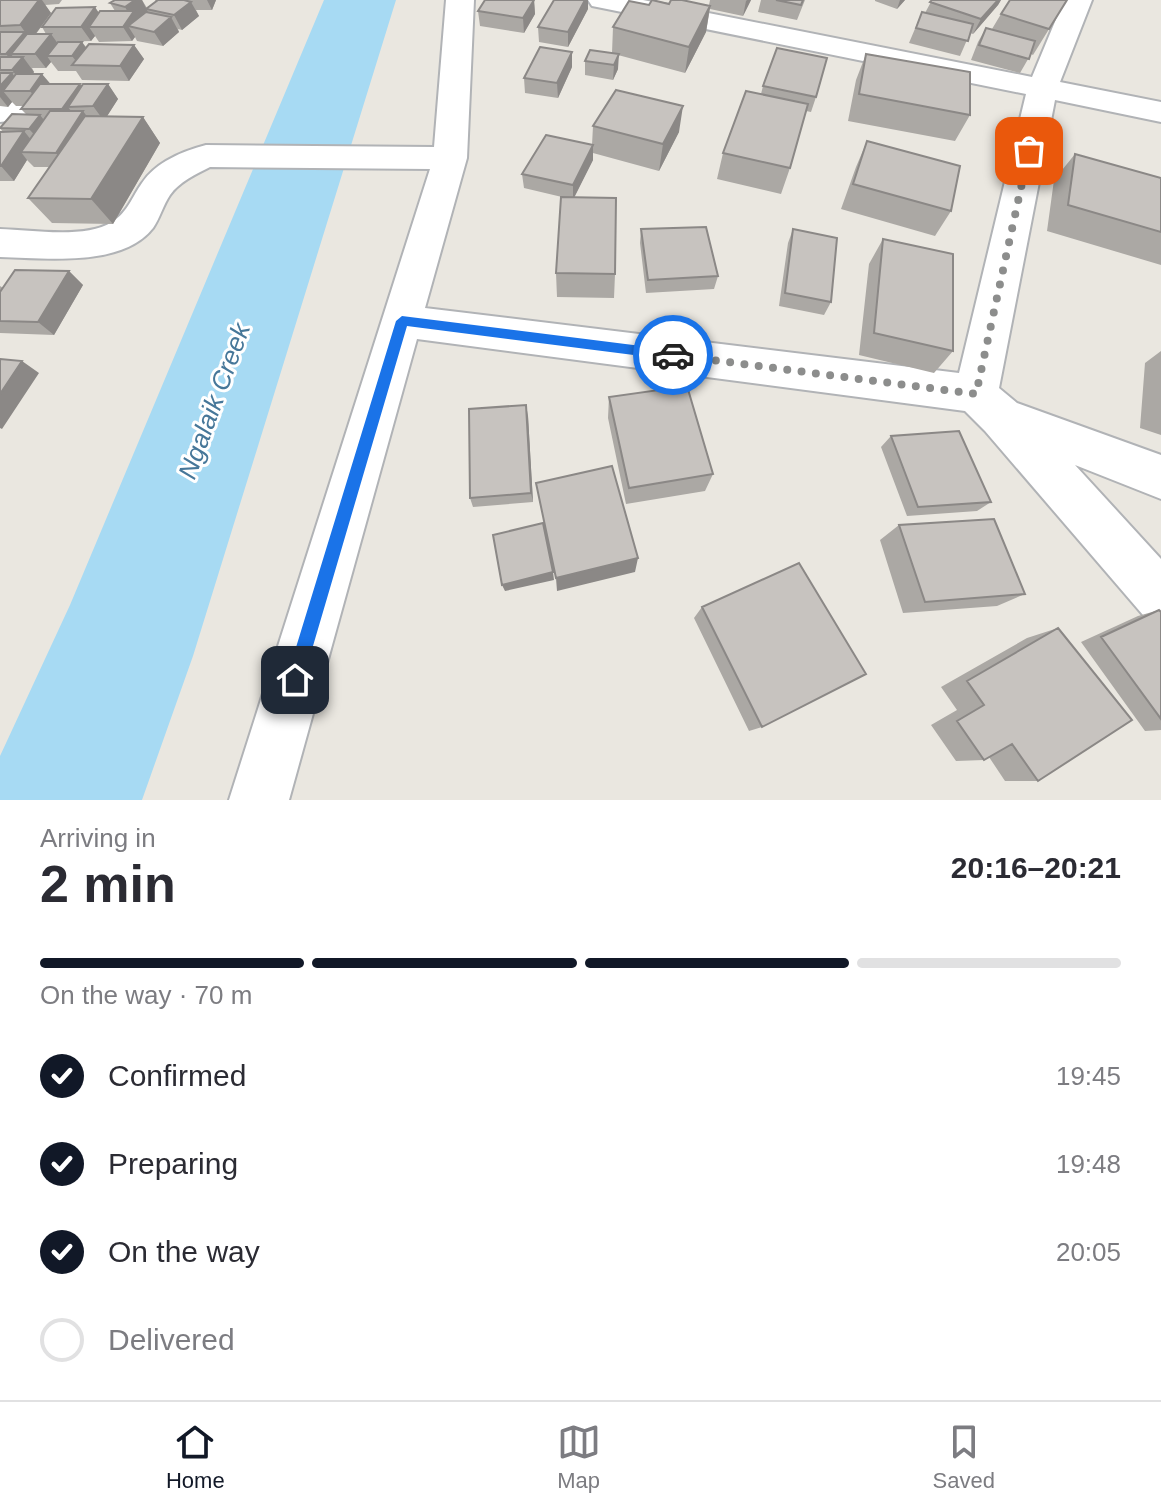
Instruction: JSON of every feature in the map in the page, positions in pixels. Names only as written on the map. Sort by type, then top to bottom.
[{"type":"street","points":[[259,800],[402,321],[438,158],[460,0]]},
{"type":"street","points":[[602,0],[1161,112]]},
{"type":"street","points":[[988,406],[1042,90],[1078,0]]},
{"type":"street","points":[[0,243],[75,244],[106,241],[137,223],[157,187],[183,165],[206,156],[438,158]]},
{"type":"street","points":[[402,321],[988,406],[1161,477]]},
{"type":"street","points":[[988,406],[1161,597]]},
{"type":"building","points":[[0,0],[39,0],[20,25],[0,26]]},
{"type":"building","points":[[135,0],[125,7],[110,3]]},
{"type":"building","points":[[158,0],[191,2],[174,15],[146,9]]},
{"type":"building","points":[[485,0],[534,0],[523,18],[478,11]]},
{"type":"building","points":[[554,0],[585,0],[568,32],[538,27]]},
{"type":"building","points":[[652,0],[669,4],[671,0],[682,0],[710,6],[689,47],[613,27],[629,1],[649,5]]},
{"type":"building","points":[[776,0],[803,0],[801,5]]},
{"type":"building","points":[[998,0],[981,19],[930,2]]},
{"type":"building","points":[[1010,0],[1067,0],[1049,29],[1001,14]]},
{"type":"building","points":[[95,7],[81,27],[42,27],[56,8]]},
{"type":"building","points":[[100,11],[134,11],[123,27],[89,27]]},
{"type":"building","points":[[146,12],[171,17],[154,32],[128,26]]},
{"type":"building","points":[[922,12],[973,24],[968,41],[916,28]]},
{"type":"building","points":[[986,28],[1035,41],[1029,59],[979,45]]},
{"type":"building","points":[[0,32],[25,32],[6,54],[0,54]]},
{"type":"building","points":[[27,34],[51,34],[35,54],[11,54]]},
{"type":"building","points":[[58,42],[82,42],[72,56],[47,56]]},
{"type":"building","points":[[89,44],[134,45],[120,66],[72,65]]},
{"type":"building","points":[[540,47],[572,52],[557,83],[524,78]]},
{"type":"building","points":[[777,48],[827,58],[816,97],[763,86]]},
{"type":"building","points":[[590,50],[619,54],[614,65],[585,61]]},
{"type":"building","points":[[866,54],[970,72],[970,115],[859,94]]},
{"type":"building","points":[[0,57],[23,57],[12,70],[0,70]]},
{"type":"building","points":[[0,73],[12,73],[0,86]]},
{"type":"building","points":[[16,74],[42,74],[30,91],[3,91]]},
{"type":"building","points":[[40,84],[80,84],[62,109],[21,109]]},
{"type":"building","points":[[83,84],[108,84],[93,106],[68,107]]},
{"type":"building","points":[[616,90],[683,106],[663,144],[593,126]]},
{"type":"building","points":[[746,91],[808,104],[790,168],[723,153]]},
{"type":"building","points":[[50,111],[83,111],[56,153],[21,152]]},
{"type":"building","points":[[12,114],[40,115],[29,129],[0,128]]},
{"type":"building","points":[[85,116],[143,117],[91,199],[28,198]]},
{"type":"building","points":[[24,131],[1,166],[0,166],[0,132]]},
{"type":"building","points":[[546,135],[593,145],[573,185],[522,174]]},
{"type":"building","points":[[867,141],[960,166],[951,211],[853,184]]},
{"type":"building","points":[[1075,154],[1161,178],[1161,232],[1068,205]]},
{"type":"building","points":[[561,197],[616,198],[615,274],[556,273]]},
{"type":"building","points":[[706,227],[718,276],[648,280],[641,229]]},
{"type":"building","points":[[793,229],[837,238],[831,302],[785,293]]},
{"type":"building","points":[[883,239],[953,254],[953,351],[874,333]]},
{"type":"building","points":[[15,270],[69,271],[38,322],[0,321],[0,292]]},
{"type":"building","points":[[0,359],[22,361],[0,394]]},
{"type":"building","points":[[687,386],[713,474],[629,488],[609,397]]},
{"type":"building","points":[[526,405],[531,493],[470,498],[469,409]]},
{"type":"building","points":[[959,431],[991,502],[918,507],[891,436]]},
{"type":"building","points":[[612,466],[638,558],[556,578],[536,483]]},
{"type":"building","points":[[994,519],[1025,594],[925,602],[899,525]]},
{"type":"building","points":[[543,523],[553,572],[502,585],[493,535]]},
{"type":"building","points":[[799,563],[866,674],[762,727],[702,607]]},
{"type":"building","points":[[1159,610],[1161,612],[1161,719],[1101,637]]},
{"type":"building","points":[[1058,628],[1132,720],[1038,781],[1012,744],[984,760],[957,721],[984,705],[967,681]]},
{"type":"waterway","name":"Ngalaik Creek","points":[[62,800],[121,656],[360,0]]},
{"type":"way so far","points":[[673,355],[976,394],[1029,151]]},
{"type":"route","points":[[295,680],[402,321],[673,355]]}]
